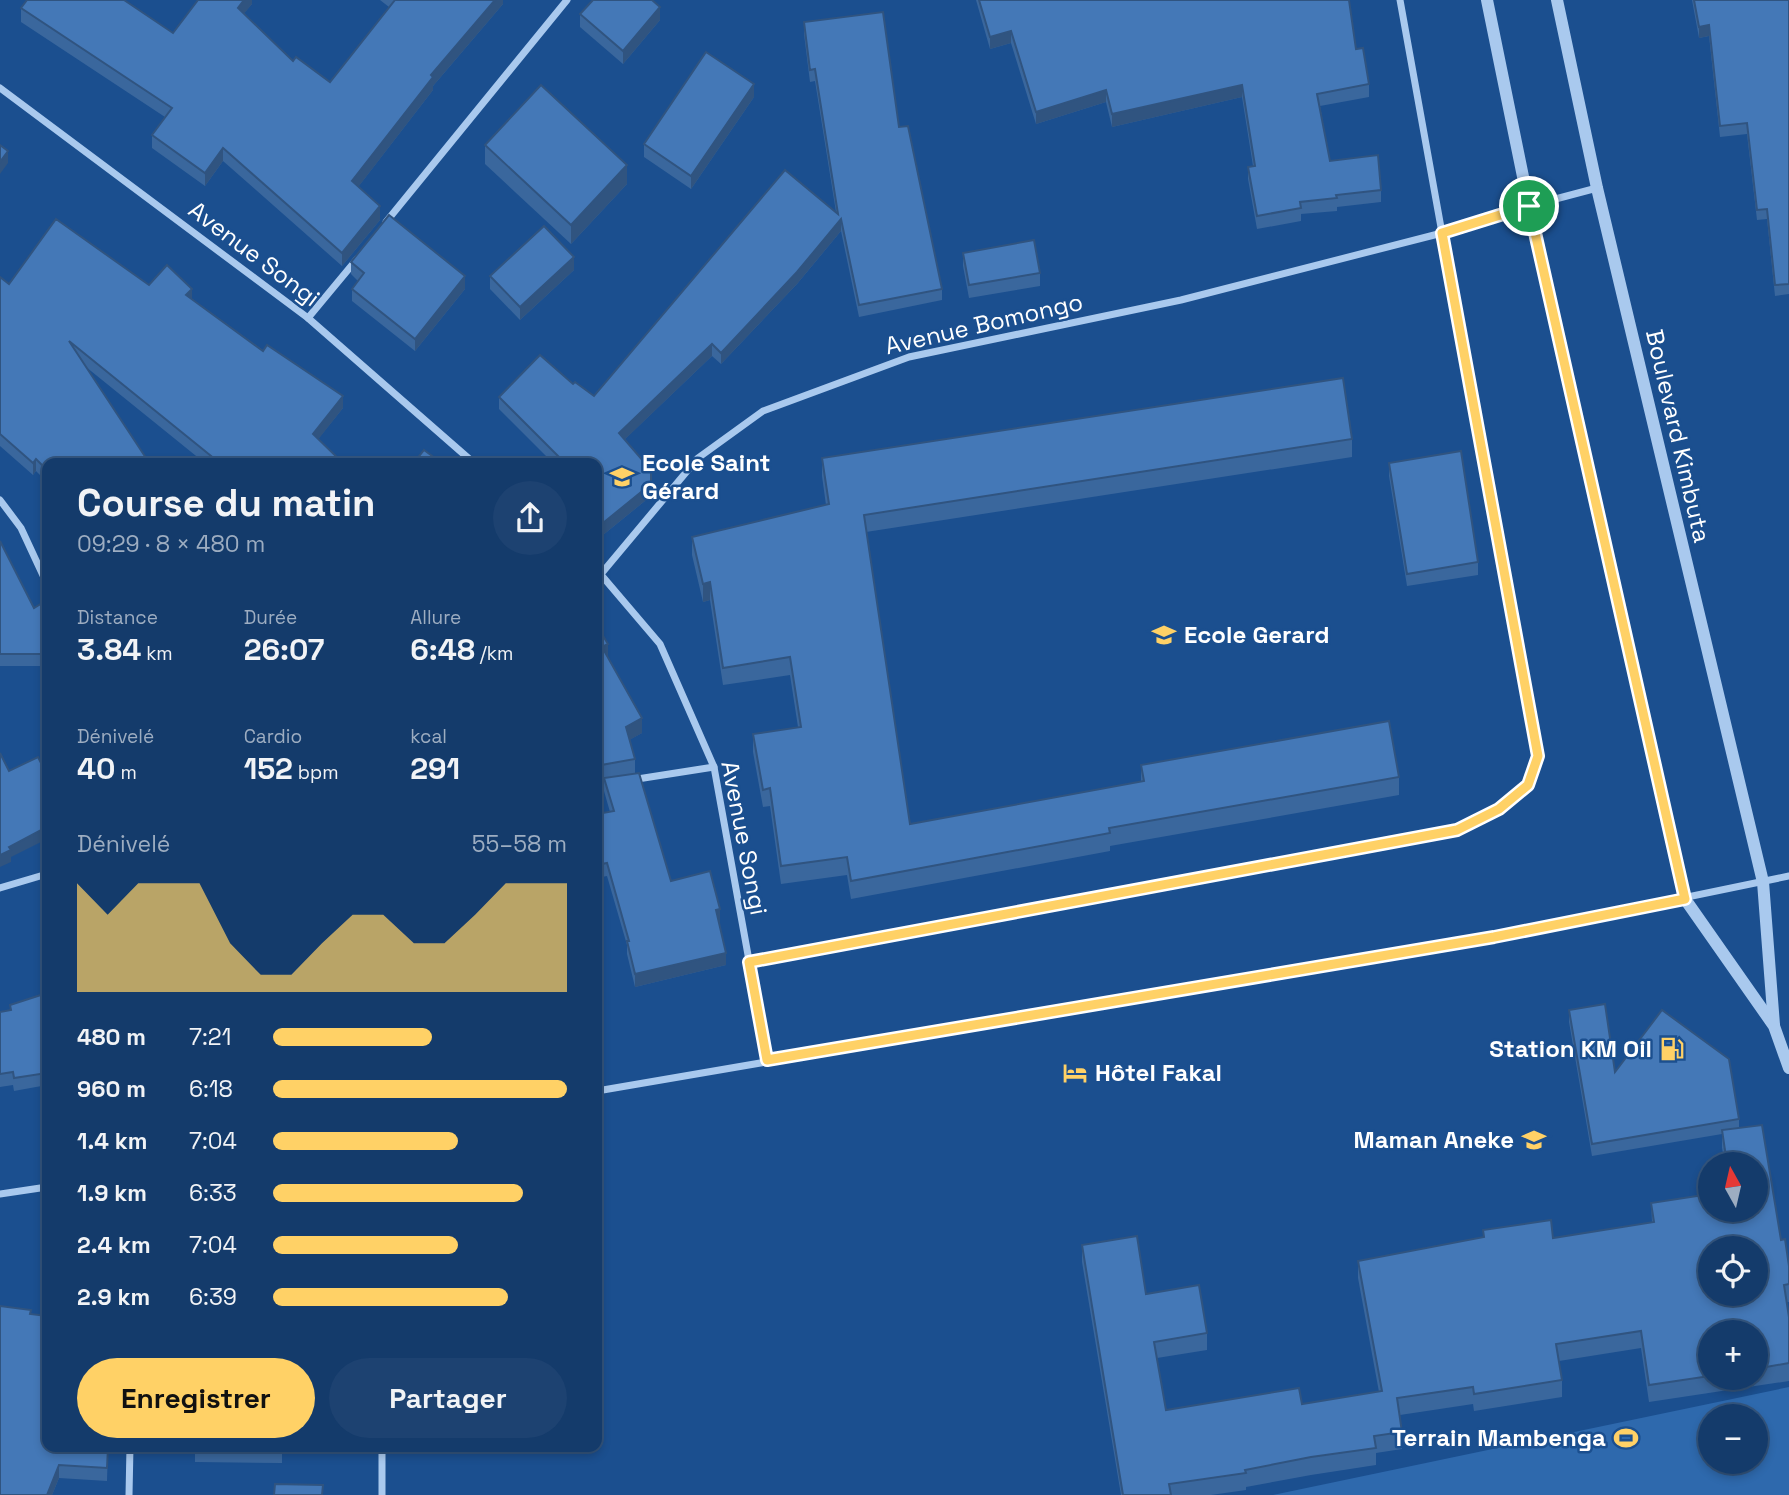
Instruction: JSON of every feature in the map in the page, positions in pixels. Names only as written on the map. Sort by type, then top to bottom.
[{"type":"street","points":[[377,234],[567,0]]},
{"type":"street","points":[[1400,0],[1442,233]]},
{"type":"street","points":[[1487,0],[1529,206],[1685,899],[1774,1026],[1789,1068]]},
{"type":"street","name":"Boulevard Kimbuta","points":[[1557,0],[1597,188],[1763,882],[1774,1026]]},
{"type":"street","name":"Avenue Songi","points":[[0,88],[309,318],[468,458]]},
{"type":"street","name":"Avenue Bomongo","points":[[602,569],[698,458],[763,411],[909,357],[1181,300],[1442,233],[1597,188]]},
{"type":"street","points":[[309,318],[360,255]]},
{"type":"street","points":[[0,500],[21,528],[42,573]]},
{"type":"street","name":"Avenue Songi","points":[[602,576],[660,644],[713,767],[767,1060]]},
{"type":"street","points":[[602,785],[713,767]]},
{"type":"street","points":[[0,888],[42,875]]},
{"type":"street","points":[[602,1090],[1494,937],[1789,876]]},
{"type":"street","points":[[0,1194],[42,1188]]},
{"type":"street","points":[[129,1495],[130,1452]]},
{"type":"street","points":[[382,1495],[383,1452]]},
{"type":"lane","points":[[749,962],[1457,830],[1499,809],[1528,785],[1538,756],[1442,233]]},
{"type":"shaded area","name":"Terrain Mambenga","points":[[1789,1387],[1789,1495],[1273,1495],[1698,1406],[1698,1474],[1768,1474],[1768,1404],[1708,1404]]},
{"type":"building","points":[[27,0],[124,0],[173,33],[198,0],[244,0],[238,8],[293,61],[296,57],[330,82],[395,0],[495,0],[431,75],[433,77],[352,181],[380,206],[342,253],[223,148],[205,173],[152,135],[172,108],[21,8]]},
{"type":"building","points":[[593,0],[652,0],[660,7],[623,51],[580,14]]},
{"type":"building","points":[[979,0],[1349,0],[1356,49],[1363,48],[1369,84],[1317,94],[1330,161],[1378,155],[1381,190],[1300,202],[1301,208],[1257,216],[1248,167],[1255,166],[1242,85],[1112,114],[1106,90],[1036,112],[1011,31],[990,37]]},
{"type":"building","points":[[1694,0],[1789,0],[1789,284],[1775,285],[1767,209],[1757,210],[1747,123],[1720,126],[1709,25],[1699,27]]},
{"type":"building","points":[[883,12],[899,127],[908,126],[942,289],[859,305],[841,219],[797,272],[721,353],[712,344],[619,433],[651,470],[651,484],[603,523],[602,458],[560,458],[499,397],[540,355],[573,384],[575,382],[594,396],[785,170],[838,214],[815,69],[810,70],[804,22]]},
{"type":"building","points":[[706,52],[754,84],[691,176],[644,144]]},
{"type":"building","points":[[541,85],[627,165],[571,225],[485,145]]},
{"type":"building","points":[[0,145],[8,151],[0,162]]},
{"type":"building","points":[[389,215],[465,276],[415,339],[352,289],[364,273],[351,262]]},
{"type":"building","points":[[56,219],[149,285],[167,265],[192,289],[186,295],[263,351],[267,345],[343,396],[313,434],[338,458],[214,458],[69,341],[146,458],[42,458],[42,465],[36,459],[33,463],[0,434],[0,277],[9,284]]},
{"type":"building","points":[[544,226],[574,257],[520,307],[490,276]]},
{"type":"building","points":[[1034,240],[1040,273],[969,285],[963,253]]},
{"type":"building","points":[[1343,378],[1352,439],[864,515],[910,824],[1144,781],[1141,765],[1389,721],[1399,777],[1109,828],[1110,833],[851,881],[847,857],[781,866],[770,788],[763,790],[753,734],[801,727],[790,657],[723,668],[710,582],[703,584],[692,537],[829,504],[822,458]]},
{"type":"building","points":[[424,450],[435,458],[418,458]]},
{"type":"building","points":[[1461,451],[1478,562],[1407,574],[1389,463]]},
{"type":"building","points":[[0,541],[34,608],[42,603],[42,654],[0,654]]},
{"type":"building","points":[[602,634],[608,644],[602,647]]},
{"type":"building","points":[[602,647],[642,718],[626,727],[635,759],[602,765]]},
{"type":"building","points":[[0,753],[9,771],[38,757],[42,765],[42,830],[9,847],[11,850],[0,855]]},
{"type":"building","points":[[639,773],[671,881],[710,871],[720,909],[716,910],[726,953],[635,974],[629,941],[607,863],[602,864],[602,813],[614,811],[604,778]]},
{"type":"building","points":[[42,995],[42,1074],[14,1078],[13,1072],[0,1074],[0,1012],[11,1010],[10,1005]]},
{"type":"building","points":[[1605,1004],[1615,1072],[1662,1010],[1729,1059],[1739,1119],[1592,1144],[1569,1010]]},
{"type":"building","points":[[1762,1125],[1766,1152],[1725,1152],[1722,1130]]},
{"type":"building","points":[[1768,1161],[1781,1240],[1785,1239],[1789,1266],[1789,1284],[1784,1285],[1789,1317],[1789,1363],[1768,1367],[1768,1320],[1698,1320],[1698,1378],[1649,1385],[1641,1331],[1556,1344],[1562,1380],[1474,1394],[1473,1387],[1397,1398],[1402,1432],[1374,1436],[1376,1448],[1311,1457],[1245,1470],[1246,1473],[1169,1484],[1171,1495],[1123,1495],[1082,1245],[1137,1236],[1146,1294],[1199,1285],[1207,1333],[1154,1342],[1166,1410],[1299,1388],[1302,1404],[1382,1391],[1358,1261],[1484,1237],[1483,1230],[1551,1220],[1553,1238],[1654,1222],[1651,1203],[1698,1196],[1698,1222],[1768,1222]]},
{"type":"building","points":[[0,1306],[31,1310],[30,1314],[42,1315],[42,1452],[108,1452],[107,1468],[59,1465],[47,1495],[0,1495]]},
{"type":"building","points":[[275,1484],[323,1485],[322,1495],[274,1495]]},
{"type":"place","name":"Ecole Saint Gérard","points":[[622,477]]},
{"type":"place","name":"Ecole Gerard","points":[[1164,635]]},
{"type":"place","name":"Station KM Oil","points":[[1672,1049]]},
{"type":"place","name":"Hôtel Fakal","points":[[1075,1073]]},
{"type":"place","name":"Maman Aneke","points":[[1534,1140]]},
{"type":"place","name":"Terrain Mambenga","points":[[1626,1438]]},
{"type":"route","points":[[1529,206],[1685,899],[1494,937],[767,1060],[749,962],[1457,830],[1499,809],[1528,785],[1538,756],[1442,233],[1529,206]]}]
